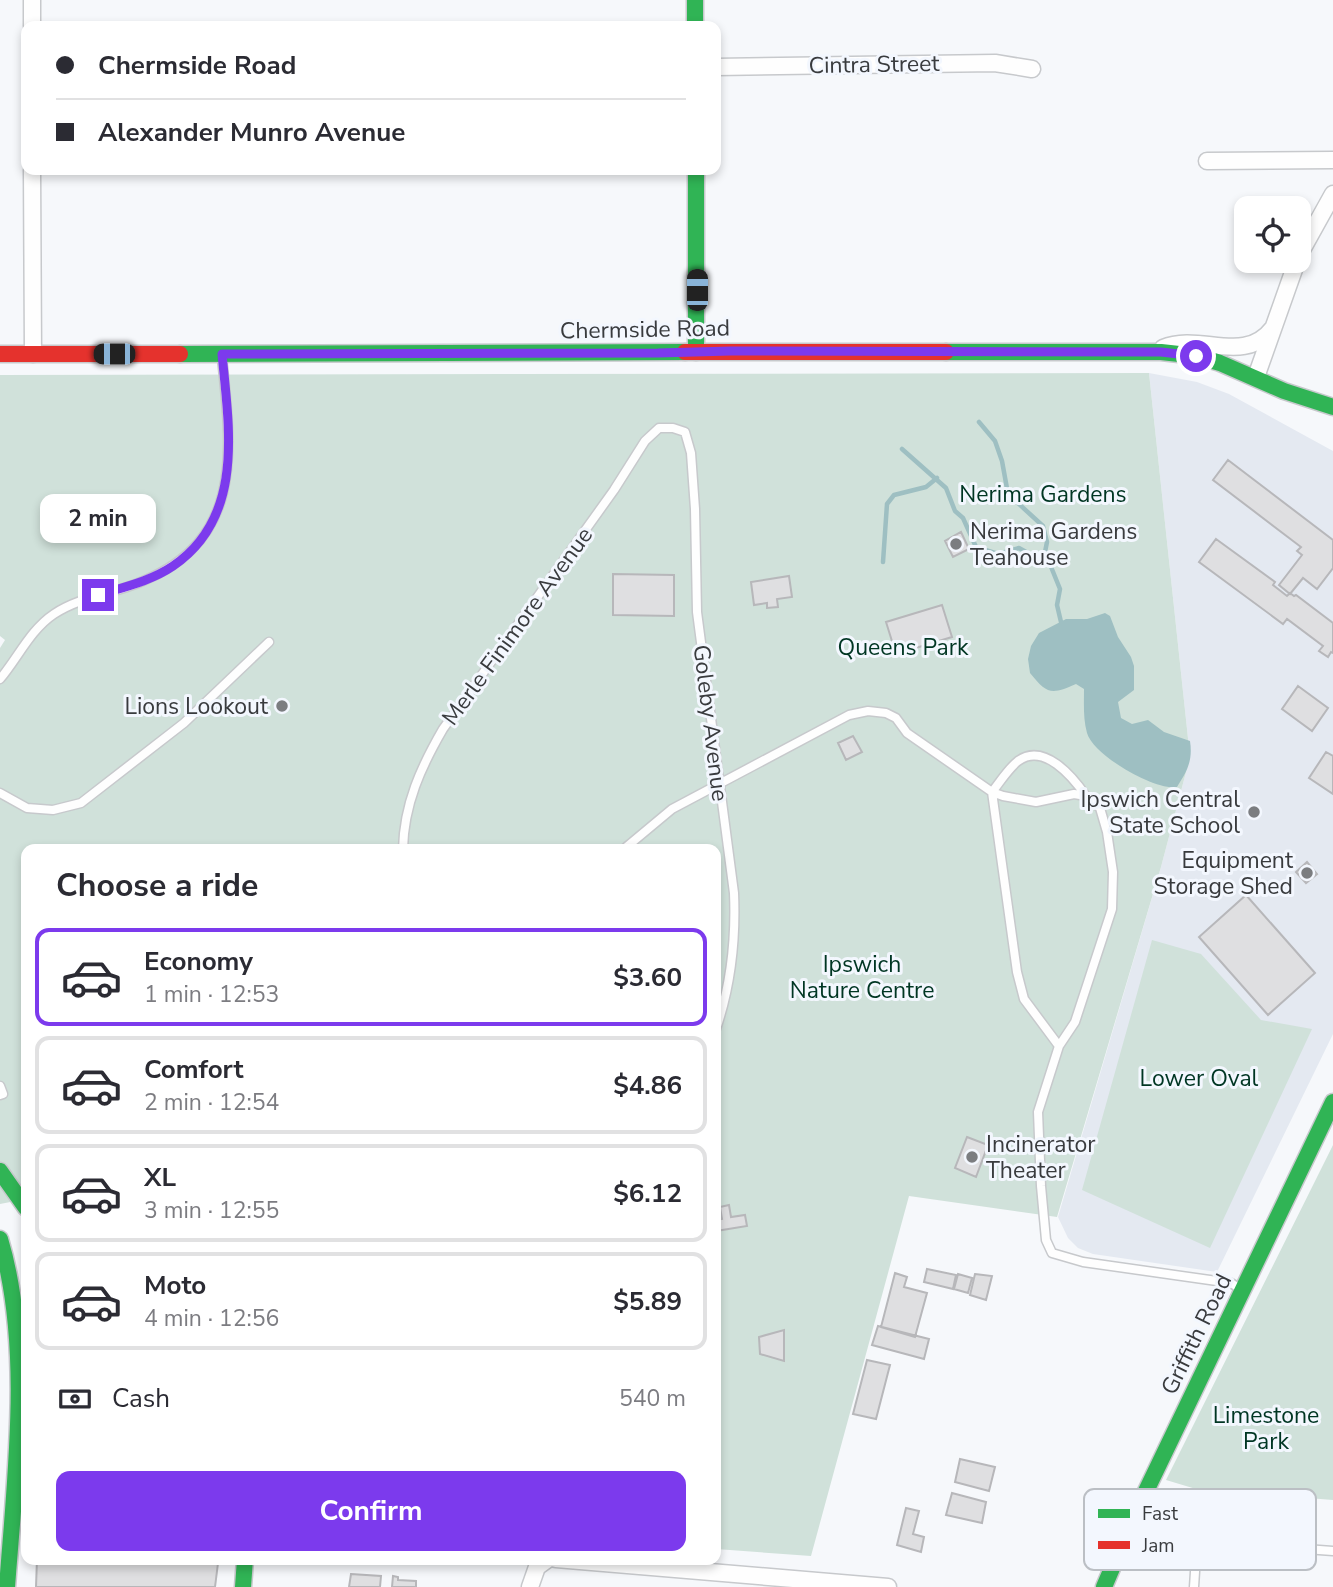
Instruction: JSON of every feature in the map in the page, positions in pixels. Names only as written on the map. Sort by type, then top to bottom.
[{"type":"main road","points":[[695,0],[695,21]]},
{"type":"main road","points":[[696,175],[696,352]]},
{"type":"main road","name":"Chermside Road","points":[[0,354],[1155,352],[1206,359],[1256,377],[1284,391],[1333,407]]},
{"type":"main road","name":"Chermside Road","points":[[1284,391],[1299,403],[1333,421]]},
{"type":"main road","name":"Griffith Road","points":[[1147,1489],[1333,1102]]},
{"type":"main road","points":[[0,1171],[21,1201]]},
{"type":"main road","points":[[0,1239],[13,1297],[18,1410],[13,1517],[6,1587]]},
{"type":"main road","points":[[18,1410],[21,1400]]},
{"type":"main road","points":[[243,1587],[245,1565]]},
{"type":"main road","name":"Griffith Road","points":[[1104,1587],[1111,1570]]},
{"type":"street","points":[[32,0],[32,21]]},
{"type":"street","name":"Cintra Street","points":[[721,67],[995,63],[1032,69]]},
{"type":"street","points":[[1207,161],[1333,160]]},
{"type":"street","points":[[32,175],[33,354]]},
{"type":"street","points":[[1311,235],[1333,194]]},
{"type":"street","points":[[1256,377],[1293,273]]},
{"type":"street","points":[[1155,352],[1185,342],[1246,347],[1263,338],[1273,328]]},
{"type":"street","points":[[530,1587],[540,1565]]},
{"type":"street","points":[[618,1565],[816,1584],[888,1587]]},
{"type":"lane","points":[[0,680],[31,635],[52,615],[76,602],[143,582],[173,566],[196,546],[211,526],[222,503],[226,480],[228,427],[222,354]]},
{"type":"lane","name":"Goleby Avenue","points":[[669,427],[685,432],[691,453],[698,611],[718,785],[734,893],[735,928],[721,1010]]},
{"type":"lane","name":"Merle Finimore Avenue","points":[[404,844],[410,798],[443,729],[614,490],[645,441],[655,431],[669,427]]},
{"type":"lane","points":[[0,793],[27,808],[53,810],[81,803],[184,723],[269,642]]},
{"type":"lane","points":[[630,844],[672,809],[849,715],[867,711],[887,713],[896,718],[907,733],[992,792],[1036,802],[1074,794],[1086,796]]},
{"type":"lane","points":[[1059,1046],[1024,999],[1017,972],[992,792],[1019,760],[1032,756],[1044,758],[1063,767],[1086,796],[1100,808],[1113,872],[1112,909],[1075,1022],[1059,1046],[1038,1112],[1041,1186],[1049,1248],[1052,1253],[1083,1262],[1231,1283],[1242,1290]]},
{"type":"lane","points":[[0,1086],[3,1094],[0,1095]]},
{"type":"shaded area","name":"Ipswich Central State School","points":[[1149,373],[1197,382],[1229,394],[1333,451],[1333,1034],[1217,1272],[1093,1254],[1078,1248],[1068,1238],[1058,1217],[1161,867],[1190,757]]},
{"type":"green space","name":"Queens Park","points":[[1149,373],[1190,757],[1161,867],[1057,1217],[909,1196],[811,1556],[721,1549],[721,844],[21,844],[21,1200],[0,1204],[0,648],[5,640],[0,636],[0,375]]},
{"type":"green space","name":"Lower Oval","points":[[1152,940],[1201,954],[1261,1020],[1312,1029],[1210,1248],[1082,1190]]},
{"type":"green space","name":"Limestone Park","points":[[1333,1145],[1333,1500],[1316,1499],[1316,1489],[1196,1489],[1166,1480]]},
{"type":"water","points":[[1105,613],[1110,616],[1134,666],[1134,690],[1118,702],[1121,718],[1132,724],[1148,720],[1164,732],[1190,741],[1188,766],[1177,787],[1167,787],[1140,777],[1100,751],[1087,733],[1084,689],[1076,684],[1055,691],[1045,689],[1030,673],[1028,659],[1031,646],[1039,633],[1066,619],[1087,619]]},
{"type":"building","points":[[1228,460],[1333,540],[1333,568],[1317,589],[1303,578],[1290,594],[1279,585],[1302,555],[1297,551],[1301,547],[1213,480]]},
{"type":"building","name":"Nerima Gardens Teahouse","points":[[961,532],[969,549],[953,557],[945,541]]},
{"type":"building","points":[[1216,539],[1275,582],[1273,585],[1287,596],[1290,593],[1296,595],[1333,623],[1333,653],[1328,657],[1319,651],[1323,646],[1287,619],[1283,624],[1199,562]]},
{"type":"building","points":[[613,574],[674,575],[674,616],[613,615]]},
{"type":"building","points":[[789,576],[792,597],[777,599],[778,607],[767,608],[767,603],[754,605],[751,582]]},
{"type":"building","points":[[942,605],[952,637],[896,654],[886,622]]},
{"type":"building","points":[[1298,686],[1328,708],[1312,731],[1282,709]]},
{"type":"building","points":[[853,736],[862,752],[846,760],[838,743]]},
{"type":"building","points":[[1326,752],[1333,756],[1333,794],[1309,778]]},
{"type":"building","name":"Equipment Storage Shed","points":[[1307,862],[1317,874],[1306,883],[1296,872]]},
{"type":"building","points":[[1246,895],[1315,973],[1268,1015],[1199,937]]},
{"type":"building","name":"Incinerator Theater","points":[[967,1137],[988,1145],[976,1177],[955,1168]]},
{"type":"building","points":[[729,1205],[731,1217],[745,1215],[747,1226],[721,1230],[721,1207]]},
{"type":"building","points":[[927,1269],[956,1275],[953,1289],[924,1282]]},
{"type":"building","points":[[895,1273],[907,1277],[904,1287],[927,1293],[915,1337],[881,1327]]},
{"type":"building","points":[[958,1274],[972,1278],[968,1293],[954,1289]]},
{"type":"building","points":[[975,1274],[992,1276],[986,1300],[970,1295]]},
{"type":"building","points":[[878,1326],[929,1339],[924,1359],[872,1345]]},
{"type":"building","points":[[784,1330],[784,1361],[760,1354],[759,1337]]},
{"type":"building","points":[[867,1360],[890,1365],[876,1419],[853,1414]]},
{"type":"building","points":[[960,1459],[995,1467],[989,1491],[955,1482]]},
{"type":"building","points":[[952,1493],[986,1502],[982,1523],[946,1515]]},
{"type":"building","points":[[906,1508],[919,1511],[913,1534],[924,1537],[921,1552],[897,1545]]},
{"type":"building","points":[[37,1565],[218,1565],[215,1587],[36,1587]]},
{"type":"building","points":[[351,1574],[381,1576],[380,1587],[349,1587]]},
{"type":"building","points":[[393,1576],[398,1577],[398,1580],[416,1581],[416,1587],[392,1587]]},
{"type":"waterway","points":[[979,422],[995,441],[1008,494],[1043,526],[1047,542],[1045,552],[1060,589],[1057,605],[1061,622]]},
{"type":"waterway","points":[[902,449],[946,488],[955,511],[963,518],[976,547],[998,554],[1019,548],[1049,565]]},
{"type":"waterway","points":[[883,562],[887,504],[894,495],[926,487],[937,478]]},
{"type":"traffic: fast","points":[[695,0],[695,21]]},
{"type":"traffic: fast","points":[[696,175],[696,352]]},
{"type":"traffic: fast","points":[[180,354],[685,352]]},
{"type":"traffic: fast","points":[[946,352],[1161,352],[1197,356],[1284,391],[1333,407]]},
{"type":"traffic: fast","points":[[1147,1489],[1333,1102]]},
{"type":"traffic: fast","points":[[0,1171],[21,1201]]},
{"type":"traffic: fast","points":[[0,1239],[10,1280],[18,1367],[17,1457],[7,1587]]},
{"type":"traffic: fast","points":[[243,1587],[245,1565]]},
{"type":"traffic: fast","points":[[1104,1587],[1111,1570]]},
{"type":"traffic: jam","points":[[685,352],[946,352]]},
{"type":"traffic: jam","points":[[0,354],[180,354]]},
{"type":"place","name":"Nerima Gardens Teahouse","points":[[956,544]]},
{"type":"place","name":"Lions Lookout","points":[[282,706]]},
{"type":"place","name":"Ipswich Central State School","points":[[1254,812]]},
{"type":"place","name":"Equipment Storage Shed","points":[[1307,873]]},
{"type":"place","name":"Incinerator Theater","points":[[972,1157]]},
{"type":"route","points":[[98,595],[143,582],[173,566],[196,546],[211,526],[222,503],[226,480],[228,427],[222,354],[926,351],[1161,352],[1196,356]]},
{"type":"park label","name":"Nerima Gardens","points":[[1043,494]]},
{"type":"park label","name":"Ipswich Nature Centre","points":[[862,977]]}]
